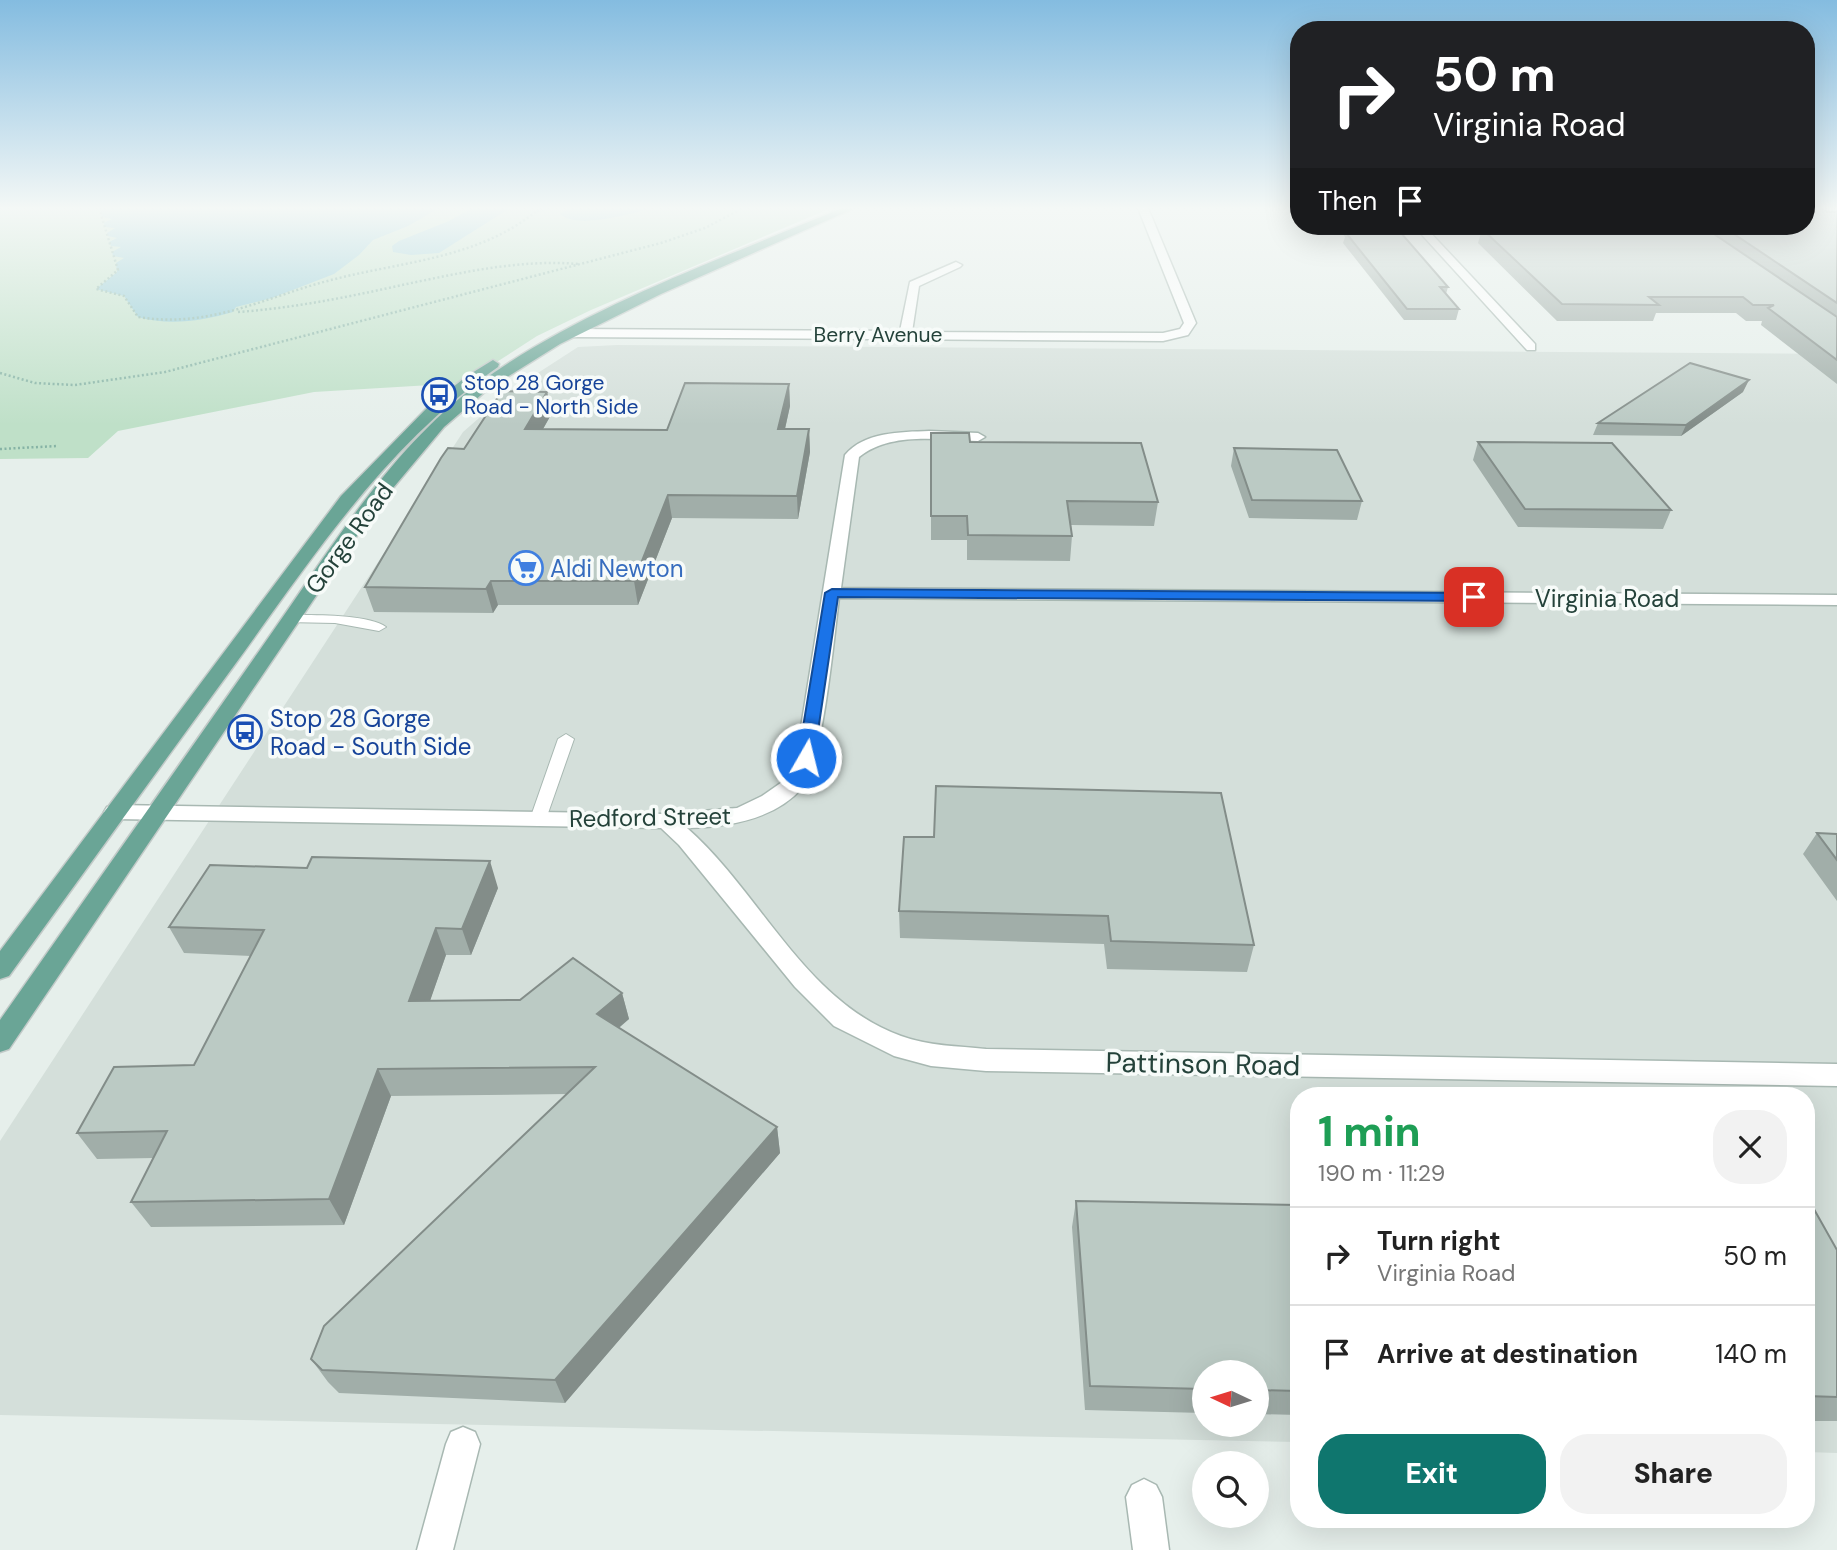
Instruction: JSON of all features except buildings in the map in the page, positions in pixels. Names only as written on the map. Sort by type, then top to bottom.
[{"type":"main road","points":[[548,331],[656,280]]},
{"type":"main road","name":"Gorge Road","points":[[0,1041],[367,509],[415,449],[452,412],[495,378],[571,333],[680,280]]},
{"type":"main road","name":"Gorge Road","points":[[0,969],[348,499],[384,455],[414,425],[464,383],[527,342]]},
{"type":"street","points":[[905,336],[914,284],[922,280]]},
{"type":"street","name":"Berry Avenue","points":[[571,333],[1163,337],[1184,332],[1190,323],[1173,280]]},
{"type":"street","points":[[1469,280],[1531,347]]},
{"type":"street","name":"Redford Street","points":[[116,812],[666,821],[742,815],[770,801],[794,783],[806,758],[852,455],[860,445],[877,439],[978,437]]},
{"type":"street","name":"Virginia Road","points":[[832,593],[1837,600]]},
{"type":"street","name":"Pattinson Road","points":[[666,821],[687,840],[804,980],[843,1020],[894,1045],[931,1055],[1000,1060],[1834,1080]]},
{"type":"street","points":[[435,1550],[463,1444]]},
{"type":"street","points":[[1144,1497],[1151,1550]]},
{"type":"lane","points":[[290,619],[335,619],[379,627]]},
{"type":"lane","points":[[538,819],[566,739]]},
{"type":"path","points":[[106,280],[96,289],[124,296],[133,314],[152,321],[187,321],[233,312],[284,307],[430,280]]},
{"type":"path","points":[[233,312],[331,280]]},
{"type":"path","points":[[0,373],[28,381],[61,384],[150,375],[521,280]]},
{"type":"path","points":[[0,449],[58,446]]},
{"type":"shaded area","points":[[617,345],[1837,354],[1837,1453],[1815,1452],[1815,1087],[1290,1087],[1290,1442],[0,1415],[0,1141],[463,432],[510,391],[578,347]]},
{"type":"green space","points":[[0,280],[661,280],[537,336],[464,383],[314,392],[118,431],[88,458],[0,459]]},
{"type":"water","points":[[107,280],[318,280],[272,298],[236,307],[233,312],[174,322],[138,317],[124,296],[96,289]]},
{"type":"place","name":"Stop 28 Gorge Road - North Side","points":[[439,395]]},
{"type":"place","name":"Aldi Newton","points":[[526,568]]},
{"type":"place","name":"Stop 28 Gorge Road - South Side","points":[[245,732]]},
{"type":"route","points":[[806,758],[832,593],[1474,597]]}]
